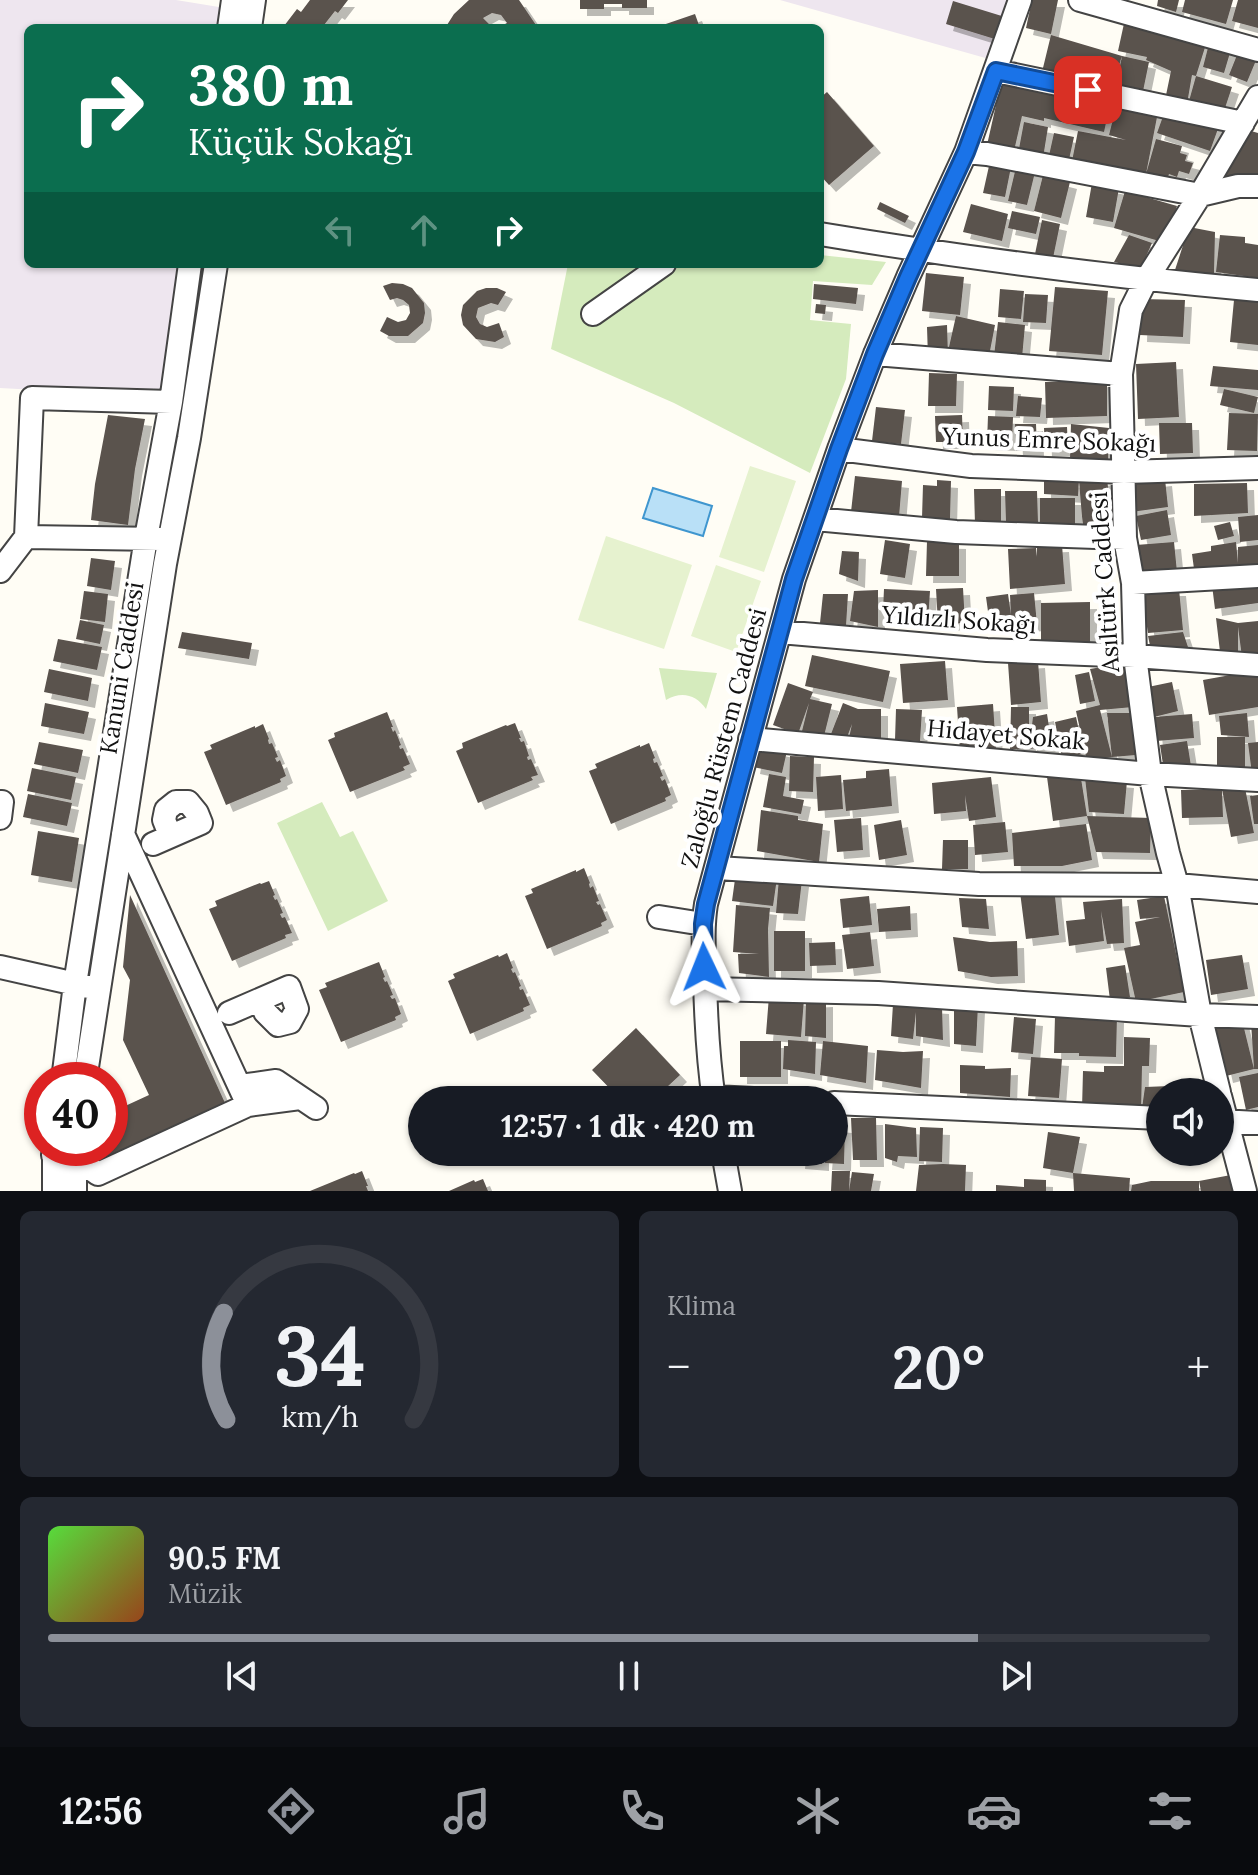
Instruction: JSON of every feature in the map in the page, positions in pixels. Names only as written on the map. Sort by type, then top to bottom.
[{"type":"street","points":[[230,24],[233,0]]},
{"type":"street","points":[[251,24],[254,0]]},
{"type":"street","name":"Zaloğlu Rüstem Caddesi","points":[[712,1086],[705,989],[703,924],[706,904],[794,579],[875,354],[966,152],[1020,0]]},
{"type":"street","points":[[1080,0],[1258,50]]},
{"type":"street","points":[[996,71],[1243,123]]},
{"type":"street","name":"Asıltürk Caddesi","points":[[1216,1078],[1200,1015],[1177,885],[1150,774],[1135,656],[1133,583],[1125,538],[1121,374],[1131,310],[1146,280],[1258,97]]},
{"type":"street","points":[[966,152],[1200,195],[1238,186],[1258,186]]},
{"type":"street","points":[[824,235],[920,251],[1146,280],[1258,290]]},
{"type":"street","name":"Kanuni Caddesi","points":[[65,1062],[146,538],[171,402],[189,268]]},
{"type":"street","name":"Kanuni Caddesi","points":[[88,1062],[169,540],[189,438],[215,268]]},
{"type":"street","points":[[593,314],[658,268]]},
{"type":"street","points":[[875,354],[1121,374]]},
{"type":"street","points":[[0,571],[26,537],[32,398],[171,402]]},
{"type":"street","name":"Yunus Emre Sokağı","points":[[839,449],[971,466],[1124,472],[1258,468]]},
{"type":"street","points":[[815,519],[956,532],[1125,538]]},
{"type":"street","points":[[26,537],[169,540]]},
{"type":"street","points":[[1133,583],[1258,576]]},
{"type":"street","name":"Yıldızlı Sokağı","points":[[780,632],[987,650],[1258,665]]},
{"type":"street","name":"Hidayet Sokak","points":[[750,739],[1150,774],[1258,780]]},
{"type":"street","points":[[0,802],[0,818]]},
{"type":"street","points":[[123,834],[244,1096]]},
{"type":"street","points":[[717,868],[979,884],[1177,885],[1258,892]]},
{"type":"street","points":[[670,919],[703,924]]},
{"type":"street","points":[[0,967],[98,988]]},
{"type":"street","points":[[229,1013],[289,987],[297,1009],[290,1022],[278,1025],[265,1012]]},
{"type":"street","points":[[705,989],[893,994],[1258,1017]]},
{"type":"street","points":[[128,1159],[276,1081],[306,1097]]},
{"type":"street","points":[[848,1104],[1146,1117]]},
{"type":"street","points":[[1234,1122],[1258,1123]]},
{"type":"street","name":"Asıltürk Caddesi","points":[[1234,1156],[1245,1191]]},
{"type":"street","points":[[54,1191],[60,1166]]},
{"type":"street","points":[[68,1166],[75,1191]]},
{"type":"street","points":[[86,1166],[98,1174],[114,1166]]},
{"type":"street","points":[[726,1166],[730,1191]]},
{"type":"shaded area","points":[[0,0],[176,0],[225,8],[223,24],[24,24],[24,268],[183,268],[164,397],[0,388]]},
{"type":"shaded area","points":[[780,0],[1010,0],[989,59]]},
{"type":"green space","points":[[824,255],[886,262],[872,285],[813,281],[810,320],[851,324],[846,379],[810,473],[674,403],[551,349],[567,268],[824,268]]},
{"type":"green space","points":[[750,466],[796,481],[764,572],[719,557]]},
{"type":"green space","points":[[606,536],[692,565],[664,649],[578,620]]},
{"type":"green space","points":[[716,565],[761,581],[736,652],[691,636]]},
{"type":"green space","points":[[659,668],[717,673],[706,709],[698,700],[688,696],[666,700]]},
{"type":"green space","points":[[322,802],[340,837],[353,831],[388,901],[328,931],[277,823]]},
{"type":"water","points":[[653,488],[712,506],[703,536],[643,518]]},
{"type":"building","points":[[310,0],[348,0],[325,24],[286,24],[297,9],[301,12]]},
{"type":"building","points":[[469,0],[519,0],[535,24],[505,24],[501,15],[492,13],[483,18],[489,24],[448,24]]},
{"type":"building","points":[[580,0],[647,0],[647,8],[604,4],[604,9],[580,9]]},
{"type":"building","points":[[1032,0],[1058,0],[1051,34],[1026,28]]},
{"type":"building","points":[[1158,0],[1179,0],[1176,12],[1157,6]]},
{"type":"building","points":[[1185,0],[1233,0],[1226,24],[1182,12]]},
{"type":"building","points":[[1238,0],[1258,0],[1258,28],[1232,21]]},
{"type":"building","points":[[953,1],[1005,17],[998,40],[946,24]]},
{"type":"building","points":[[695,14],[699,24],[666,24]]},
{"type":"building","points":[[1125,19],[1207,41],[1196,76],[1192,75],[1187,104],[1165,100],[1171,71],[1146,60],[1147,57],[1118,51]]},
{"type":"building","points":[[1051,35],[1122,56],[1112,88],[1042,72]]},
{"type":"building","points":[[1210,40],[1232,46],[1224,73],[1203,67]]},
{"type":"building","points":[[1239,50],[1257,58],[1247,82],[1229,75]]},
{"type":"building","points":[[1122,56],[1149,62],[1142,96],[1115,90]]},
{"type":"building","points":[[1003,74],[1111,100],[1104,132],[1022,116],[1014,151],[987,145]]},
{"type":"building","points":[[1196,76],[1232,87],[1224,111],[1189,101]]},
{"type":"building","points":[[827,92],[874,146],[829,185],[824,179],[824,95]]},
{"type":"building","points":[[1117,103],[1158,112],[1145,179],[1071,166],[1078,131],[1126,140],[1109,135]]},
{"type":"building","points":[[1166,108],[1219,126],[1210,151],[1157,133]]},
{"type":"building","points":[[1024,122],[1048,127],[1043,158],[1018,154]]},
{"type":"building","points":[[1244,129],[1258,133],[1258,181],[1220,177]]},
{"type":"building","points":[[1054,133],[1074,137],[1068,164],[1048,160]]},
{"type":"building","points":[[1156,139],[1182,146],[1180,153],[1187,155],[1185,161],[1193,163],[1189,174],[1179,171],[1177,177],[1169,174],[1167,180],[1146,174]]},
{"type":"building","points":[[991,157],[1012,162],[1005,197],[983,193]]},
{"type":"building","points":[[1017,163],[1036,168],[1027,205],[1008,201]]},
{"type":"building","points":[[1043,175],[1070,182],[1061,218],[1034,211]]},
{"type":"building","points":[[1092,183],[1119,188],[1113,222],[1086,217]]},
{"type":"building","points":[[1125,191],[1177,206],[1166,243],[1114,228]]},
{"type":"building","points":[[880,202],[909,216],[905,223],[877,209]]},
{"type":"building","points":[[971,204],[1008,214],[1002,241],[963,232]]},
{"type":"building","points":[[1012,211],[1040,217],[1036,234],[1008,228]]},
{"type":"building","points":[[1042,220],[1060,224],[1052,263],[1034,259]]},
{"type":"building","points":[[1189,227],[1215,232],[1214,274],[1174,273]]},
{"type":"building","points":[[1129,235],[1152,243],[1141,268],[1114,262]]},
{"type":"building","points":[[1220,235],[1245,237],[1245,243],[1258,245],[1258,278],[1216,272]]},
{"type":"building","points":[[926,273],[964,277],[960,315],[922,311]]},
{"type":"building","points":[[392,283],[412,288],[424,303],[423,323],[408,336],[389,336],[380,331],[387,317],[398,322],[406,320],[410,313],[409,305],[403,300],[390,300],[383,286]]},
{"type":"building","points":[[814,284],[858,288],[856,304],[813,299]]},
{"type":"building","points":[[1055,287],[1108,291],[1102,355],[1049,351]]},
{"type":"building","points":[[486,288],[506,292],[498,305],[491,303],[478,308],[476,317],[480,324],[487,327],[499,323],[504,337],[495,342],[476,339],[463,325],[461,315],[463,305],[477,291]]},
{"type":"building","points":[[1000,289],[1024,291],[1021,319],[998,317]]},
{"type":"building","points":[[1025,294],[1048,295],[1046,323],[1023,322]]},
{"type":"building","points":[[1141,299],[1185,300],[1183,337],[1140,335]]},
{"type":"building","points":[[1234,300],[1258,302],[1258,345],[1230,342]]},
{"type":"building","points":[[816,304],[826,305],[825,314],[815,313]]},
{"type":"building","points":[[956,316],[995,325],[989,356],[949,347]]},
{"type":"building","points":[[998,322],[1025,325],[1022,358],[994,356]]},
{"type":"building","points":[[947,325],[948,356],[928,358],[927,327]]},
{"type":"building","points":[[1176,362],[1179,417],[1138,419],[1136,364]]},
{"type":"building","points":[[1213,366],[1258,370],[1258,390],[1210,386]]},
{"type":"building","points":[[929,373],[957,374],[956,406],[928,406]]},
{"type":"building","points":[[1107,380],[1107,416],[1046,418],[1045,382]]},
{"type":"building","points":[[989,386],[1014,387],[1013,411],[988,410]]},
{"type":"building","points":[[1224,389],[1258,397],[1254,413],[1220,405]]},
{"type":"building","points":[[1018,396],[1042,398],[1040,417],[1016,416]]},
{"type":"building","points":[[876,407],[905,410],[901,444],[872,441]]},
{"type":"building","points":[[1229,413],[1258,414],[1257,451],[1227,450]]},
{"type":"building","points":[[108,415],[145,419],[128,525],[91,520]]},
{"type":"building","points":[[962,415],[963,442],[936,442],[935,416]]},
{"type":"building","points":[[988,416],[1013,417],[1012,444],[987,443]]},
{"type":"building","points":[[1159,423],[1192,423],[1193,453],[1160,454]]},
{"type":"building","points":[[1015,424],[1036,424],[1037,450],[1016,451]]},
{"type":"building","points":[[1071,424],[1109,428],[1108,462],[1070,459]]},
{"type":"building","points":[[1067,427],[1068,449],[1045,450],[1044,428]]},
{"type":"building","points":[[855,476],[902,481],[899,517],[851,512]]},
{"type":"building","points":[[1107,478],[1112,525],[1083,528],[1079,481]]},
{"type":"building","points":[[1044,479],[1079,481],[1078,496],[1044,494]]},
{"type":"building","points":[[1165,479],[1168,507],[1131,512],[1128,483]]},
{"type":"building","points":[[937,480],[951,481],[950,519],[922,518],[923,485],[937,486]]},
{"type":"building","points":[[1247,483],[1248,513],[1194,516],[1194,484]]},
{"type":"building","points":[[974,489],[1001,489],[1001,524],[975,524]]},
{"type":"building","points":[[1005,491],[1037,491],[1038,522],[1006,523]]},
{"type":"building","points":[[1040,498],[1075,498],[1075,525],[1040,524]]},
{"type":"building","points":[[1167,510],[1171,535],[1141,540],[1136,516]]},
{"type":"building","points":[[1258,515],[1258,540],[1240,542],[1238,517]]},
{"type":"building","points":[[1230,522],[1234,536],[1218,540],[1214,526]]},
{"type":"building","points":[[885,540],[910,544],[905,578],[880,574]]},
{"type":"building","points":[[927,541],[959,542],[959,576],[926,576]]},
{"type":"building","points":[[1174,542],[1177,572],[1139,576],[1136,545]]},
{"type":"building","points":[[1236,542],[1238,563],[1238,547],[1258,545],[1258,568],[1195,576],[1192,554],[1211,551],[1211,546]]},
{"type":"building","points":[[1062,545],[1065,584],[1010,589],[1008,549],[1036,548],[1037,557],[1037,546]]},
{"type":"building","points":[[842,551],[859,552],[858,581],[839,574]]},
{"type":"building","points":[[91,558],[115,561],[111,590],[87,586]]},
{"type":"building","points":[[1258,579],[1258,603],[1215,609],[1212,585]]},
{"type":"building","points":[[963,588],[965,623],[938,624],[936,589]]},
{"type":"building","points":[[884,589],[930,591],[928,622],[906,621],[906,611],[883,610]]},
{"type":"building","points":[[1141,589],[1179,589],[1183,630],[1148,633]]},
{"type":"building","points":[[878,590],[878,627],[850,621],[854,591]]},
{"type":"building","points":[[84,591],[108,594],[105,622],[80,619]]},
{"type":"building","points":[[1034,593],[1037,624],[1013,626],[1013,622],[990,626],[986,597],[1008,594],[1011,615],[1010,595]]},
{"type":"building","points":[[823,594],[848,594],[846,626],[820,623]]},
{"type":"building","points":[[1090,602],[1090,644],[1041,643],[1041,603]]},
{"type":"building","points":[[1216,618],[1238,623],[1258,621],[1258,656],[1242,657],[1238,627],[1238,660],[1221,660]]},
{"type":"building","points":[[80,620],[104,625],[100,644],[76,639]]},
{"type":"building","points":[[182,632],[252,643],[249,659],[178,648]]},
{"type":"building","points":[[1183,632],[1188,647],[1152,655],[1148,636]]},
{"type":"building","points":[[58,639],[102,647],[97,670],[53,661]]},
{"type":"building","points":[[812,655],[890,671],[883,702],[805,686]]},
{"type":"building","points":[[945,661],[948,700],[903,703],[900,664]]},
{"type":"building","points":[[1038,661],[1041,702],[1011,705],[1008,663]]},
{"type":"building","points":[[1125,663],[1133,707],[1100,710],[1112,757],[1087,761],[1076,711],[1100,705],[1090,669]]},
{"type":"building","points":[[49,669],[92,678],[88,701],[44,692]]},
{"type":"building","points":[[1258,670],[1258,707],[1209,715],[1203,680]]},
{"type":"building","points":[[1089,672],[1095,701],[1080,704],[1075,675]]},
{"type":"building","points":[[1172,682],[1178,711],[1154,717],[1148,687]]},
{"type":"building","points":[[788,683],[813,692],[810,699],[832,704],[824,736],[802,731],[809,703],[798,734],[773,725]]},
{"type":"building","points":[[45,703],[89,712],[84,734],[41,726]]},
{"type":"building","points":[[843,703],[858,709],[881,709],[881,738],[849,738],[852,724],[846,740],[831,734]]},
{"type":"building","points":[[993,704],[996,749],[960,752],[957,707]]},
{"type":"building","points":[[1011,707],[1029,707],[1029,749],[1010,749]]},
{"type":"building","points":[[896,709],[922,710],[920,741],[895,740]]},
{"type":"building","points":[[387,712],[400,749],[403,748],[410,764],[403,767],[405,770],[350,792],[328,740],[335,737],[334,733]]},
{"type":"building","points":[[1107,713],[1134,713],[1136,755],[1112,757]]},
{"type":"building","points":[[1247,713],[1249,737],[1221,735],[1219,716]]},
{"type":"building","points":[[1047,714],[1052,746],[1029,749],[1033,717]]},
{"type":"building","points":[[1192,714],[1194,738],[1156,741],[1154,717]]},
{"type":"building","points":[[1076,717],[1084,754],[1062,758],[1055,722]]},
{"type":"building","points":[[515,723],[521,742],[524,741],[528,760],[531,759],[538,775],[531,777],[533,780],[478,803],[456,751],[463,748],[462,743]]},
{"type":"building","points":[[263,724],[269,744],[272,743],[278,757],[275,758],[277,762],[280,760],[286,776],[280,779],[281,782],[226,805],[204,752],[212,749],[210,745]]},
{"type":"building","points":[[1217,737],[1245,737],[1245,769],[1217,768]]},
{"type":"building","points":[[1187,741],[1191,766],[1164,771],[1160,745]]},
{"type":"building","points":[[39,742],[83,750],[78,773],[34,764]]},
{"type":"building","points":[[1258,742],[1258,773],[1252,774],[1248,743]]},
{"type":"building","points":[[649,743],[654,763],[657,762],[663,776],[660,777],[662,781],[665,779],[671,795],[665,798],[666,801],[611,824],[589,771],[597,768],[595,764]]},
{"type":"building","points":[[757,745],[787,751],[782,773],[753,767]]},
{"type":"building","points":[[790,756],[814,757],[813,792],[789,791]]},
{"type":"building","points":[[32,768],[76,777],[71,800],[27,791]]},
{"type":"building","points":[[889,769],[892,806],[846,811],[843,780],[866,778],[866,771]]},
{"type":"building","points":[[1080,772],[1087,816],[1053,821],[1047,777]]},
{"type":"building","points":[[769,774],[786,777],[783,796],[804,800],[801,814],[763,807]]},
{"type":"building","points":[[841,775],[843,809],[818,811],[816,777]]},
{"type":"building","points":[[991,777],[996,817],[969,821],[965,795],[966,811],[934,814],[932,783]]},
{"type":"building","points":[[1085,778],[1127,781],[1124,814],[1089,812]]},
{"type":"building","points":[[1245,788],[1254,833],[1231,837],[1222,789]]},
{"type":"building","points":[[1222,789],[1223,817],[1182,818],[1181,790]]},
{"type":"building","points":[[28,794],[72,803],[67,826],[23,817]]},
{"type":"building","points":[[1258,795],[1258,824],[1254,824],[1250,796]]},
{"type":"building","points":[[761,810],[823,824],[819,862],[757,851]]},
{"type":"building","points":[[1087,816],[1151,818],[1150,853],[1096,852]]},
{"type":"building","points":[[861,818],[863,850],[837,852],[834,820]]},
{"type":"building","points":[[901,820],[907,855],[879,860],[874,825]]},
{"type":"building","points":[[1005,822],[1008,852],[975,855],[973,825]]},
{"type":"building","points":[[1086,824],[1092,860],[1062,866],[1014,866],[1012,833]]},
{"type":"building","points":[[38,831],[79,838],[72,882],[31,875]]},
{"type":"building","points":[[943,840],[968,840],[968,869],[942,869]]},
{"type":"building","points":[[584,868],[590,888],[593,886],[599,901],[596,902],[607,920],[601,923],[602,926],[547,949],[525,896],[533,893],[531,889]]},
{"type":"building","points":[[736,872],[777,878],[773,906],[732,901]]},
{"type":"building","points":[[779,878],[802,880],[798,914],[776,913]]},
{"type":"building","points":[[269,881],[283,913],[280,914],[282,918],[285,917],[292,933],[232,961],[209,909],[217,906],[215,901]]},
{"type":"building","points":[[1054,887],[1059,935],[1026,939],[1020,892]]},
{"type":"building","points":[[130,895],[225,1103],[128,1147],[128,1105],[149,1095],[123,1040],[130,980],[123,967]]},
{"type":"building","points":[[869,896],[872,925],[843,928],[840,899]]},
{"type":"building","points":[[1164,896],[1184,992],[1136,1002],[1124,948],[1140,945],[1135,922],[1160,917],[1140,919],[1137,900]]},
{"type":"building","points":[[959,898],[986,899],[989,929],[962,927]]},
{"type":"building","points":[[1122,899],[1124,943],[1107,944],[1101,911],[1104,941],[1069,946],[1066,921],[1085,919],[1083,902]]},
{"type":"building","points":[[736,905],[770,908],[769,977],[739,973],[738,954],[759,954],[733,952]]},
{"type":"building","points":[[910,906],[911,930],[879,932],[877,909]]},
{"type":"building","points":[[774,931],[805,931],[805,971],[774,971]]},
{"type":"building","points":[[870,932],[874,966],[847,969],[842,935]]},
{"type":"building","points":[[953,937],[990,942],[1017,941],[1018,976],[991,977],[958,971]]},
{"type":"building","points":[[835,942],[836,965],[810,966],[809,943]]},
{"type":"building","points":[[507,953],[520,990],[523,989],[530,1005],[523,1008],[524,1011],[470,1034],[448,981],[455,978],[453,974]]},
{"type":"building","points":[[1242,955],[1248,989],[1211,995],[1206,960]]},
{"type":"building","points":[[379,962],[383,978],[393,995],[390,996],[395,998],[401,1014],[395,1017],[396,1020],[341,1042],[319,990],[327,987],[325,983]]},
{"type":"building","points":[[1125,965],[1130,997],[1110,1000],[1106,968]]},
{"type":"building","points":[[769,996],[804,999],[801,1037],[766,1034]]},
{"type":"building","points":[[826,1000],[826,1038],[805,1036],[806,1001]]},
{"type":"building","points":[[954,1002],[978,1005],[976,1046],[954,1044]]},
{"type":"building","points":[[893,1004],[942,1007],[943,1040],[916,1036],[916,1012],[913,1039],[891,1036]]},
{"type":"building","points":[[1055,1016],[1117,1016],[1116,1057],[1054,1053]]},
{"type":"building","points":[[1014,1017],[1036,1019],[1033,1054],[1011,1052]]},
{"type":"building","points":[[1242,1020],[1254,1069],[1226,1076],[1215,1026]]},
{"type":"building","points":[[1251,1022],[1258,1022],[1258,1069],[1254,1069]]},
{"type":"building","points":[[636,1028],[680,1075],[668,1086],[607,1086],[592,1070]]},
{"type":"building","points":[[1124,1037],[1150,1038],[1149,1066],[1142,1066],[1141,1115],[1082,1109],[1083,1071],[1104,1072],[1104,1066],[1124,1066]]},
{"type":"building","points":[[788,1040],[816,1042],[815,1074],[783,1069],[784,1046],[788,1046]]},
{"type":"building","points":[[740,1041],[781,1041],[781,1077],[740,1077]]},
{"type":"building","points":[[823,1041],[868,1046],[866,1083],[820,1075]]},
{"type":"building","points":[[877,1050],[923,1051],[921,1088],[875,1080]]},
{"type":"building","points":[[1031,1057],[1062,1059],[1059,1098],[1028,1096]]},
{"type":"building","points":[[960,1065],[985,1066],[985,1069],[1011,1068],[1010,1097],[960,1093]]},
{"type":"building","points":[[1258,1073],[1258,1107],[1246,1110],[1239,1077]]},
{"type":"building","points":[[1145,1087],[1146,1115],[1141,1115]]},
{"type":"building","points":[[851,1118],[876,1118],[877,1160],[853,1160]]},
{"type":"building","points":[[885,1124],[916,1128],[917,1157],[898,1156],[897,1162],[885,1158]]},
{"type":"building","points":[[920,1127],[943,1128],[942,1162],[919,1161]]},
{"type":"building","points":[[1048,1132],[1080,1137],[1073,1173],[1043,1168]]},
{"type":"building","points":[[919,1165],[966,1165],[965,1191],[916,1191]]},
{"type":"building","points":[[362,1171],[368,1191],[310,1191],[354,1173]]},
{"type":"building","points":[[832,1171],[850,1171],[849,1191],[831,1191]]},
{"type":"building","points":[[852,1172],[874,1174],[871,1191],[849,1191]]},
{"type":"building","points":[[1073,1173],[1130,1178],[1129,1191],[1074,1191]]},
{"type":"building","points":[[1231,1175],[1234,1191],[1201,1191],[1199,1181]]},
{"type":"building","points":[[483,1179],[488,1191],[449,1191],[474,1180]]},
{"type":"building","points":[[1024,1179],[1046,1180],[1046,1191],[996,1191],[996,1185],[1024,1187]]},
{"type":"building","points":[[1151,1181],[1199,1181],[1199,1191],[1131,1191],[1132,1185]]},
{"type":"route","points":[[704,967],[706,904],[794,579],[875,354],[966,152],[996,71],[1088,90]]}]
